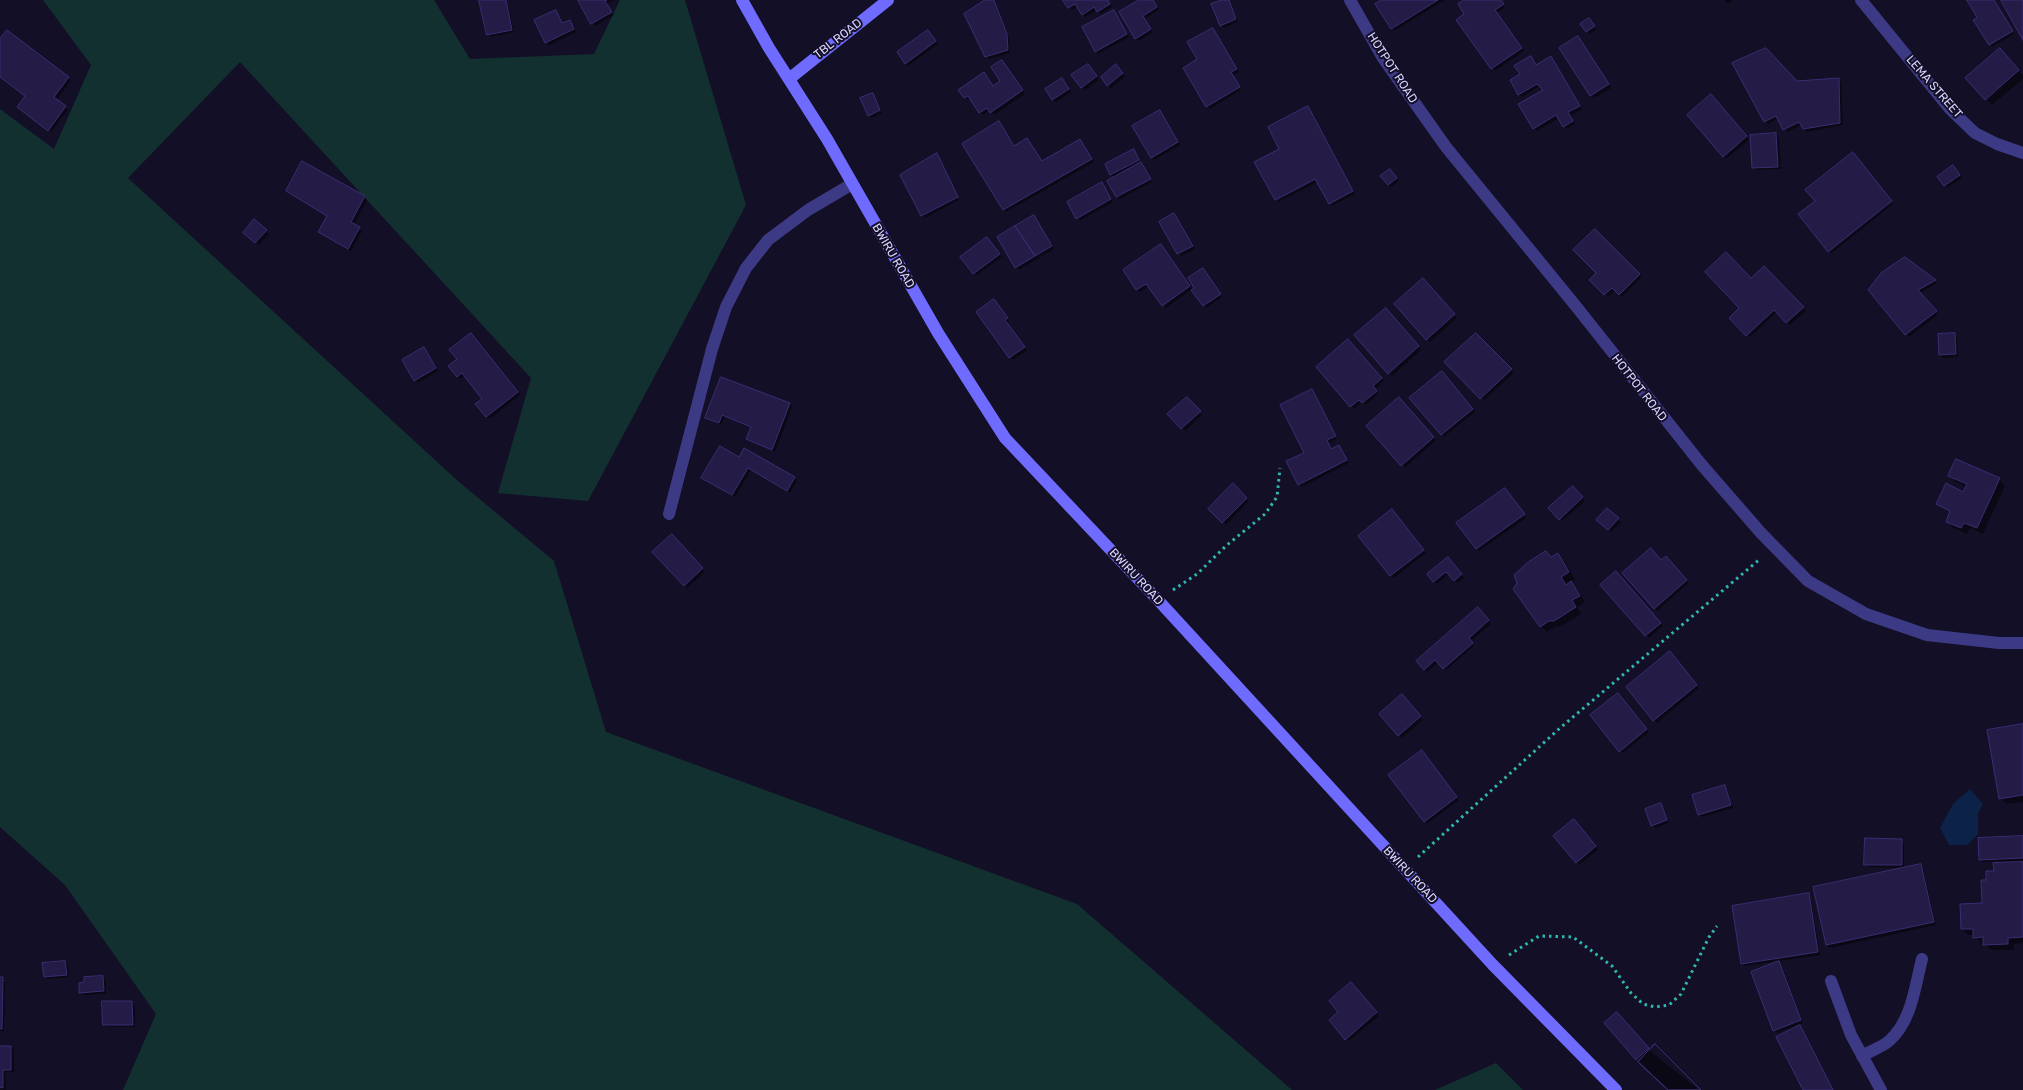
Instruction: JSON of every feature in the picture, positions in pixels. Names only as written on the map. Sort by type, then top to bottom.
[{"type":"main road","name":"BWIRU ROAD","points":[[742,0],[827,139],[938,333],[1005,438],[1158,600],[1404,869],[1494,965],[1616,1090]]},
{"type":"main road","name":"TBL ROAD","points":[[789,79],[888,0]]},
{"type":"street","name":"HOTPOT ROAD","points":[[1350,0],[1383,58],[1446,147],[1564,291],[1701,464],[1808,581],[1866,614],[1927,635],[1999,643],[2023,643]]},
{"type":"street","name":"LEMA STREET","points":[[1861,0],[1950,109],[1975,133],[1997,144],[2023,153]]},
{"type":"street","points":[[669,514],[712,349],[726,307],[746,268],[768,240],[808,210],[852,184]]},
{"type":"street","points":[[1862,1056],[1888,1042],[1901,1028],[1909,1010],[1922,959]]},
{"type":"street","points":[[1831,981],[1851,1035],[1881,1090]]},
{"type":"path","points":[[1158,600],[1196,574],[1227,545],[1265,514],[1277,497],[1280,468]]},
{"type":"path","points":[[1404,869],[1560,728],[1774,546]]},
{"type":"path","points":[[1494,965],[1539,936],[1573,937],[1589,947],[1612,966],[1631,993],[1643,1004],[1656,1007],[1669,1005],[1681,994],[1709,937],[1717,926]]},
{"type":"green space","points":[[43,0],[434,0],[470,59],[594,54],[620,0],[685,0],[746,205],[588,501],[498,493],[531,378],[240,62],[128,178],[459,482],[554,561],[606,732],[1077,904],[1292,1090],[123,1090],[156,1014],[65,885],[0,827],[0,109],[54,149],[91,65]]},
{"type":"green space","points":[[1496,1063],[1523,1090],[1435,1090]]},
{"type":"water","points":[[1970,789],[1983,804],[1978,813],[1978,834],[1967,845],[1949,845],[1940,828],[1953,804]]},
{"type":"building","points":[[479,0],[506,0],[512,30],[487,35]]},
{"type":"building","points":[[578,0],[607,0],[605,1],[612,12],[591,24]]},
{"type":"building","points":[[985,0],[994,0],[1007,34],[1008,50],[985,57],[964,14]]},
{"type":"building","points":[[1063,0],[1108,0],[1110,4],[1097,12],[1094,7],[1082,15],[1075,4],[1068,8]]},
{"type":"building","points":[[1139,0],[1153,0],[1157,7],[1143,16],[1151,29],[1135,39],[1119,12]]},
{"type":"building","points":[[1222,0],[1229,0],[1236,19],[1220,26],[1211,4]]},
{"type":"building","points":[[1381,0],[1438,0],[1391,29],[1375,4]]},
{"type":"building","points":[[1464,0],[1501,0],[1504,4],[1495,10],[1522,48],[1491,69],[1456,20],[1464,14],[1458,4]]},
{"type":"building","points":[[1967,0],[1994,0],[2013,31],[1989,45],[1973,20],[1977,18]]},
{"type":"building","points":[[2001,0],[2023,0],[2023,40]]},
{"type":"building","points":[[556,10],[562,23],[570,20],[574,29],[545,43],[534,20]]},
{"type":"building","points":[[1114,10],[1127,34],[1095,52],[1082,27]]},
{"type":"building","points":[[1589,18],[1595,26],[1586,32],[1580,24]]},
{"type":"building","points":[[1213,28],[1237,69],[1231,72],[1240,87],[1206,107],[1183,68],[1197,59],[1187,42]]},
{"type":"building","points":[[7,30],[69,77],[54,97],[66,106],[48,131],[17,107],[25,96],[0,77],[0,39]]},
{"type":"building","points":[[928,30],[936,41],[905,64],[897,52]]},
{"type":"building","points":[[1578,36],[1609,84],[1590,96],[1559,48]]},
{"type":"building","points":[[1766,48],[1797,81],[1839,78],[1840,123],[1803,129],[1799,122],[1783,130],[1776,116],[1764,122],[1732,63]]},
{"type":"building","points":[[2000,48],[2019,70],[1985,100],[1965,78]]},
{"type":"building","points":[[1531,56],[1536,65],[1551,56],[1580,106],[1568,112],[1573,121],[1563,127],[1556,115],[1533,129],[1518,104],[1543,90],[1537,84],[1518,95],[1510,80],[1520,74],[1514,66]]},
{"type":"building","points":[[1002,60],[1023,90],[990,113],[987,108],[979,113],[968,96],[964,98],[958,90],[984,72],[993,86],[1000,81],[991,67]]},
{"type":"building","points":[[1088,64],[1097,76],[1081,88],[1071,75]]},
{"type":"building","points":[[1116,64],[1123,73],[1107,86],[1101,77]]},
{"type":"building","points":[[1062,78],[1069,89],[1052,100],[1045,89]]},
{"type":"building","points":[[873,93],[880,110],[868,116],[860,98]]},
{"type":"building","points":[[1711,94],[1747,136],[1723,157],[1687,115]]},
{"type":"building","points":[[1308,106],[1353,191],[1329,204],[1315,179],[1275,200],[1254,162],[1279,149],[1268,127]]},
{"type":"building","points":[[1160,110],[1178,142],[1151,158],[1132,126]]},
{"type":"building","points":[[999,121],[1014,146],[1027,138],[1042,161],[1080,139],[1092,159],[1003,210],[962,144]]},
{"type":"building","points":[[1776,133],[1778,167],[1752,168],[1750,135]]},
{"type":"building","points":[[1134,149],[1139,160],[1110,175],[1105,164]]},
{"type":"building","points":[[1853,152],[1892,201],[1828,252],[1798,214],[1815,201],[1805,190]]},
{"type":"building","points":[[937,153],[958,197],[921,216],[900,175]]},
{"type":"building","points":[[302,161],[365,196],[351,222],[360,227],[348,249],[318,232],[327,216],[286,191]]},
{"type":"building","points":[[1141,162],[1151,179],[1116,197],[1107,181]]},
{"type":"building","points":[[1953,165],[1960,175],[1944,186],[1937,177]]},
{"type":"building","points":[[1390,169],[1397,178],[1388,185],[1380,176]]},
{"type":"building","points":[[1102,182],[1111,199],[1076,219],[1067,202]]},
{"type":"building","points":[[1174,213],[1193,246],[1177,254],[1159,222]]},
{"type":"building","points":[[1034,215],[1052,246],[1035,256],[1015,226]]},
{"type":"building","points":[[254,219],[267,230],[255,243],[243,233]]},
{"type":"building","points":[[1015,226],[1035,256],[1015,268],[997,237]]},
{"type":"building","points":[[1595,229],[1640,274],[1619,295],[1612,288],[1604,295],[1589,280],[1596,273],[1573,250]]},
{"type":"building","points":[[987,237],[1000,254],[973,274],[960,257]]},
{"type":"building","points":[[1161,244],[1190,286],[1162,306],[1146,284],[1136,290],[1123,270]]},
{"type":"building","points":[[1726,252],[1751,278],[1764,266],[1804,307],[1786,323],[1774,310],[1746,336],[1729,318],[1739,308],[1705,272]]},
{"type":"building","points":[[1905,257],[1936,280],[1918,290],[1937,311],[1905,335],[1868,290],[1881,273]]},
{"type":"building","points":[[1203,268],[1221,294],[1203,306],[1191,290],[1194,288],[1188,278]]},
{"type":"building","points":[[1423,278],[1455,314],[1426,340],[1394,304]]},
{"type":"building","points":[[994,299],[1008,318],[1005,320],[1025,347],[1009,358],[976,312]]},
{"type":"building","points":[[1386,308],[1419,346],[1388,374],[1354,335]]},
{"type":"building","points":[[471,333],[518,392],[486,417],[475,404],[482,399],[462,373],[457,377],[448,366],[457,359],[449,350]]},
{"type":"building","points":[[1476,333],[1512,369],[1480,399],[1444,362]]},
{"type":"building","points":[[1955,333],[1956,354],[1939,355],[1938,334]]},
{"type":"building","points":[[1348,339],[1382,378],[1373,386],[1377,391],[1362,403],[1359,400],[1350,407],[1316,367]]},
{"type":"building","points":[[424,347],[436,368],[414,381],[402,360]]},
{"type":"building","points":[[1442,371],[1473,409],[1441,435],[1409,398]]},
{"type":"building","points":[[721,377],[790,403],[772,450],[746,439],[751,427],[722,415],[719,423],[705,418]]},
{"type":"building","points":[[1312,389],[1336,436],[1327,440],[1331,449],[1339,445],[1347,460],[1298,485],[1286,461],[1304,453],[1280,405]]},
{"type":"building","points":[[1187,397],[1201,411],[1181,429],[1167,414]]},
{"type":"building","points":[[1399,397],[1434,437],[1401,466],[1366,426]]},
{"type":"building","points":[[720,446],[739,457],[744,448],[795,477],[787,491],[748,468],[732,495],[701,478]]},
{"type":"building","points":[[1956,459],[2000,478],[1977,528],[1964,523],[1961,528],[1946,522],[1950,511],[1936,504],[1946,483],[1963,492],[1967,484],[1948,476]]},
{"type":"building","points":[[1233,483],[1247,498],[1222,523],[1208,509]]},
{"type":"building","points":[[1573,486],[1583,497],[1559,520],[1548,508]]},
{"type":"building","points":[[1505,488],[1525,514],[1476,549],[1456,523]]},
{"type":"building","points":[[1607,508],[1619,518],[1608,530],[1596,520]]},
{"type":"building","points":[[1392,509],[1424,550],[1390,576],[1358,536]]},
{"type":"building","points":[[672,534],[703,568],[684,586],[652,552]]},
{"type":"building","points":[[1651,548],[1661,560],[1666,556],[1687,580],[1654,609],[1622,573]]},
{"type":"building","points":[[1546,551],[1551,557],[1558,553],[1569,572],[1561,577],[1566,585],[1571,581],[1580,596],[1572,600],[1576,607],[1554,621],[1549,621],[1540,627],[1513,589],[1517,583],[1514,575],[1527,563]]},
{"type":"building","points":[[1448,557],[1462,574],[1454,581],[1446,572],[1433,582],[1427,574]]},
{"type":"building","points":[[1616,571],[1661,623],[1645,636],[1600,585]]},
{"type":"building","points":[[1478,607],[1489,620],[1469,638],[1473,643],[1443,669],[1435,660],[1424,670],[1416,661]]},
{"type":"building","points":[[1670,651],[1697,685],[1653,721],[1626,687]]},
{"type":"building","points":[[1618,693],[1647,729],[1619,752],[1590,715]]},
{"type":"building","points":[[1402,694],[1421,716],[1398,736],[1379,714]]},
{"type":"building","points":[[2023,724],[2023,795],[1999,799],[1987,730]]},
{"type":"building","points":[[1422,750],[1457,797],[1424,822],[1388,775]]},
{"type":"building","points":[[1725,785],[1731,805],[1698,815],[1692,795]]},
{"type":"building","points":[[1661,803],[1667,820],[1651,826],[1645,809]]},
{"type":"building","points":[[1574,819],[1596,846],[1576,863],[1553,836]]},
{"type":"building","points":[[2023,836],[2023,858],[1979,860],[1978,838]]},
{"type":"building","points":[[1865,838],[1902,839],[1902,865],[1864,865]]},
{"type":"building","points":[[2023,862],[2023,937],[2008,938],[2008,944],[1983,945],[1983,937],[1973,938],[1973,929],[1961,929],[1960,904],[1982,903],[1981,880],[1986,880],[1986,871],[1994,871],[1993,863]]},
{"type":"building","points":[[1921,864],[1934,922],[1826,945],[1813,887]]},
{"type":"building","points":[[1809,893],[1818,952],[1741,964],[1732,906]]},
{"type":"building","points":[[65,961],[67,975],[44,977],[42,963]]},
{"type":"building","points":[[1779,961],[1801,1020],[1773,1031],[1751,972]]},
{"type":"building","points":[[103,976],[104,991],[79,993],[79,983],[84,982],[84,977]]},
{"type":"building","points":[[0,977],[3,977],[2,1029],[0,1029]]},
{"type":"building","points":[[1351,982],[1377,1012],[1345,1040],[1329,1020],[1338,1012],[1329,1001]]},
{"type":"building","points":[[102,1001],[132,1001],[133,1025],[103,1025]]},
{"type":"building","points":[[1617,1012],[1649,1048],[1636,1060],[1604,1023]]},
{"type":"building","points":[[1800,1025],[1833,1090],[1803,1090],[1776,1037]]},
{"type":"building","points":[[1655,1044],[1701,1090],[1668,1090],[1638,1062]]},
{"type":"building","points":[[1655,1044],[1701,1090],[1668,1090],[1638,1062]]},
{"type":"building","points":[[0,1046],[11,1046],[11,1070],[3,1070],[3,1088],[0,1087]]}]
